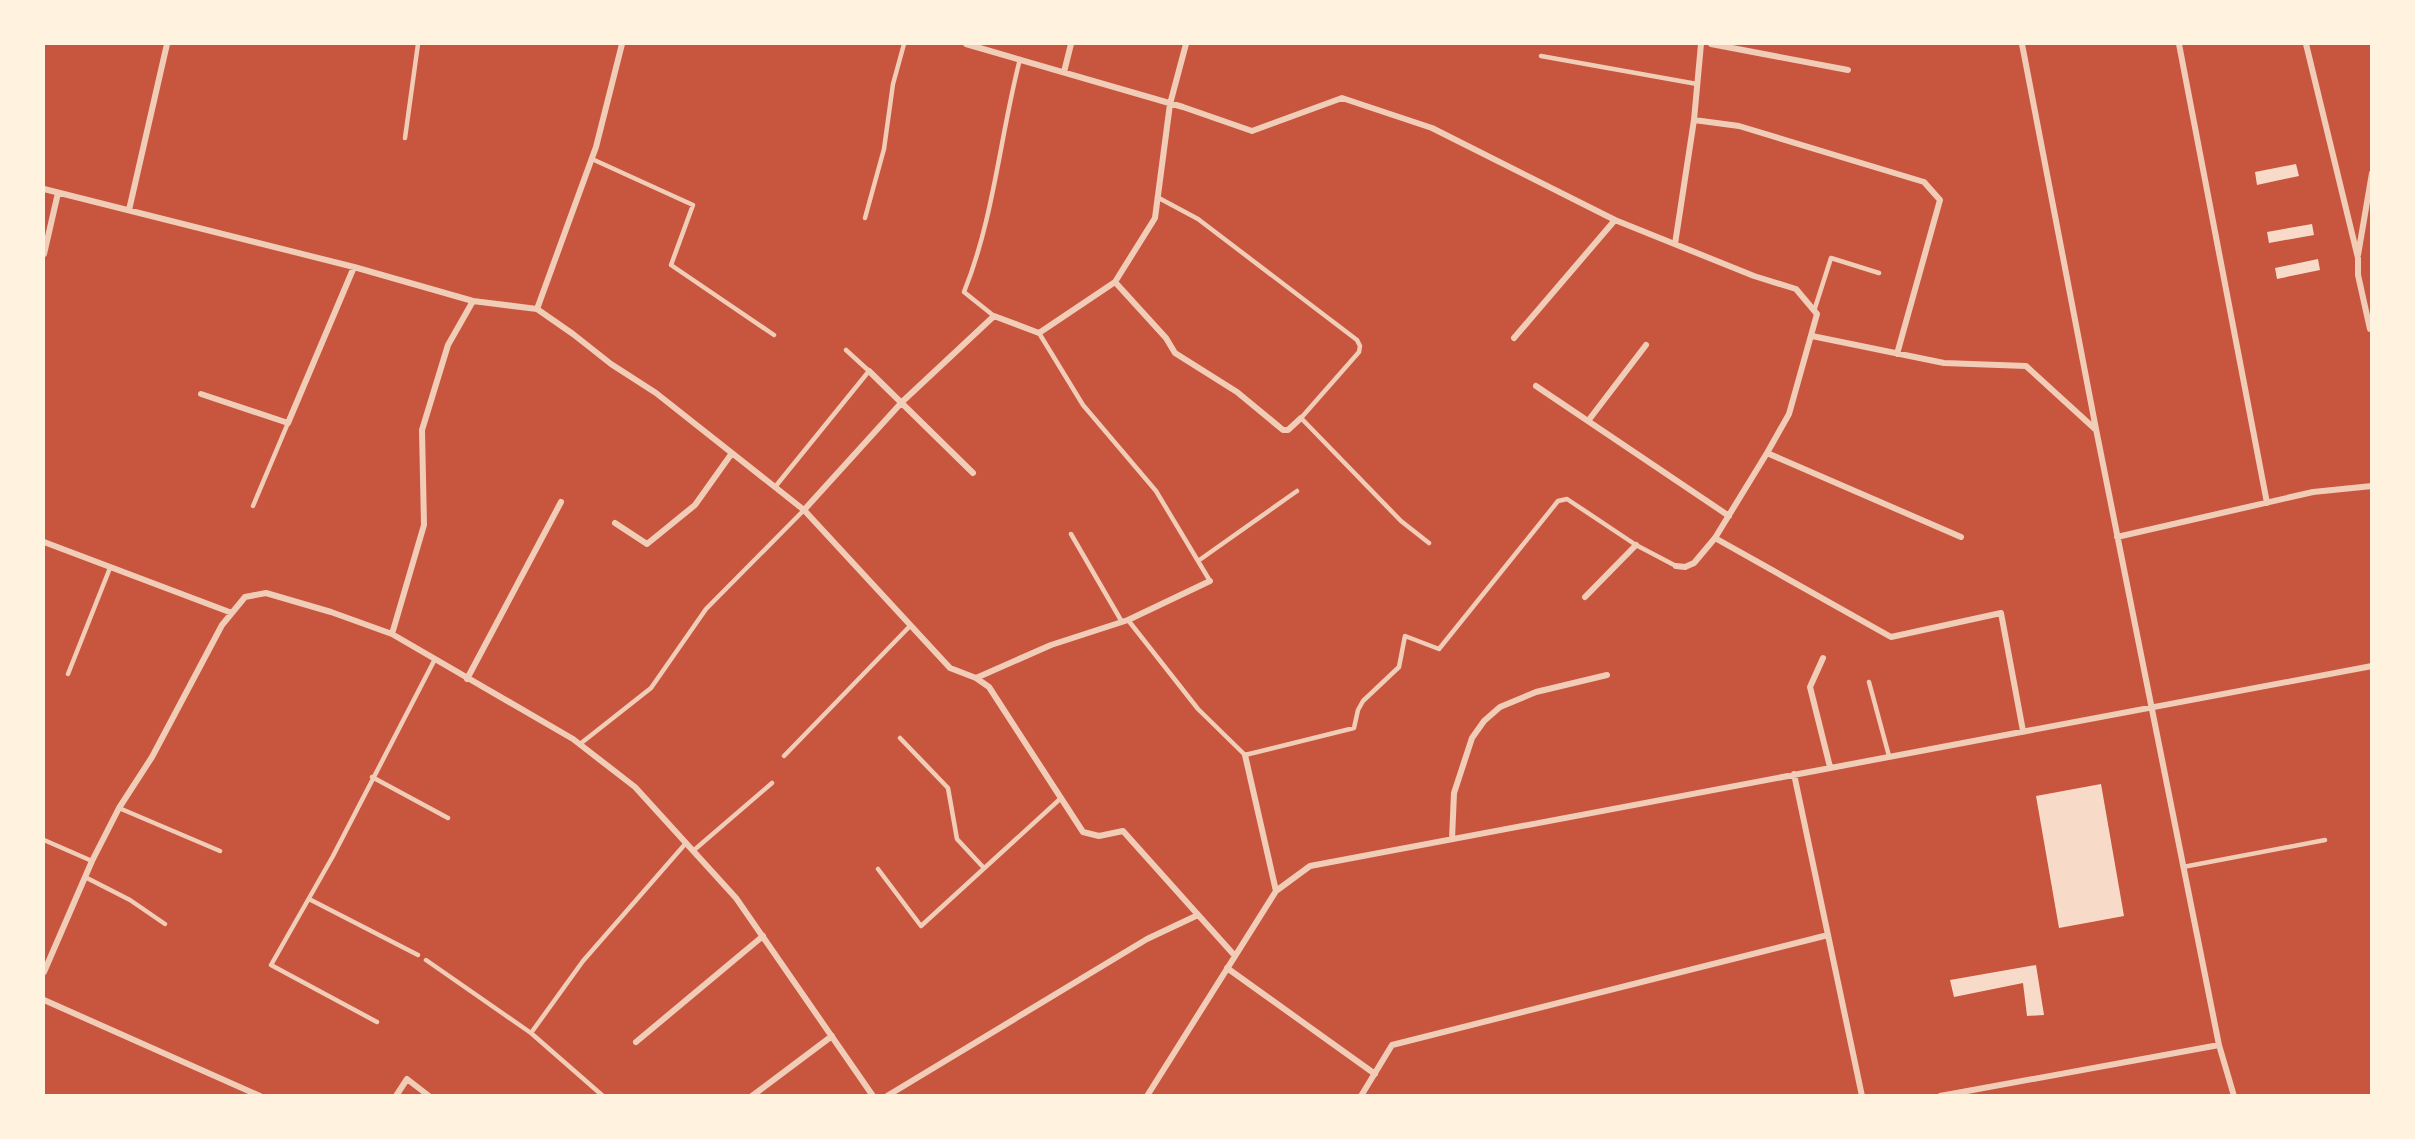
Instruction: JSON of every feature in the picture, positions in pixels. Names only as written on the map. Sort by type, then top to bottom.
[{"type":"street","points":[[129,210],[167,44]]},
{"type":"street","points":[[537,309],[592,159],[622,44]]},
{"type":"street","points":[[970,44],[1252,131],[1342,98],[1432,128],[1615,220],[1754,276],[1797,289],[1817,314],[1789,414],[1715,538],[1694,563],[1685,567],[1676,566]]},
{"type":"street","points":[[1064,72],[1071,44]]},
{"type":"street","points":[[804,510],[902,402],[994,316],[1040,333],[1115,282],[1155,218],[1170,104],[1186,44]]},
{"type":"street","points":[[1675,244],[1694,120],[1701,44]]},
{"type":"street","points":[[1711,44],[1848,70]]},
{"type":"street","points":[[2022,44],[2218,1046],[2234,1095]]},
{"type":"street","points":[[2179,44],[2267,503]]},
{"type":"street","points":[[2306,44],[2358,258]]},
{"type":"street","points":[[1694,120],[1739,126],[1923,182],[1940,200],[1897,354]]},
{"type":"street","points":[[2372,173],[2358,258],[2358,275],[2372,338]]},
{"type":"street","points":[[44,189],[354,267],[473,301],[537,309],[573,333],[611,364],[656,393],[804,510],[909,627],[950,668],[976,678],[993,693],[1083,832],[1100,836],[1123,831],[1235,956]]},
{"type":"street","points":[[44,254],[58,193]]},
{"type":"street","points":[[1514,338],[1615,220]]},
{"type":"street","points":[[201,394],[288,423],[354,267]]},
{"type":"street","points":[[1115,282],[1166,338],[1179,356],[1238,392],[1283,430],[1288,430],[1301,418]]},
{"type":"street","points":[[392,634],[424,525],[422,430],[448,345],[473,301]]},
{"type":"street","points":[[1812,336],[1944,363],[2026,366],[2096,429]]},
{"type":"street","points":[[1588,421],[1646,345]]},
{"type":"street","points":[[869,371],[973,473]]},
{"type":"street","points":[[1536,386],[1729,516]]},
{"type":"street","points":[[615,523],[647,544],[695,505],[732,453]]},
{"type":"street","points":[[1767,453],[1960,537]]},
{"type":"street","points":[[2117,537],[2313,492],[2372,486]]},
{"type":"street","points":[[467,679],[561,502]]},
{"type":"street","points":[[1715,538],[1891,637],[2001,613],[2023,731]]},
{"type":"street","points":[[44,542],[232,613]]},
{"type":"street","points":[[1585,597],[1636,545]]},
{"type":"street","points":[[976,678],[1051,645],[1125,621],[1210,581]]},
{"type":"street","points":[[44,972],[92,861],[119,808],[152,757],[222,625],[245,597],[266,592],[392,634],[580,744],[635,787],[736,898],[873,1095]]},
{"type":"street","points":[[1823,658],[1810,687],[1830,767]]},
{"type":"street","points":[[1147,1095],[1276,891],[1310,866],[2372,666]]},
{"type":"street","points":[[1452,839],[1454,793],[1472,738],[1484,721],[1500,707],[1536,692],[1607,675]]},
{"type":"street","points":[[1245,755],[1276,891]]},
{"type":"street","points":[[1794,774],[1862,1095]]},
{"type":"street","points":[[887,1095],[1138,944],[1198,915]]},
{"type":"street","points":[[1361,1095],[1392,1045],[1828,935]]},
{"type":"street","points":[[636,1042],[763,936]]},
{"type":"street","points":[[1227,968],[1374,1074]]},
{"type":"street","points":[[44,1000],[260,1095]]},
{"type":"street","points":[[752,1095],[832,1036]]},
{"type":"street","points":[[1940,1095],[2218,1046]]},
{"type":"street","points":[[396,1095],[407,1079],[429,1095]]},
{"type":"lane","points":[[405,138],[418,44]]},
{"type":"lane","points":[[865,218],[884,148],[893,84],[904,44]]},
{"type":"lane","points":[[1541,56],[1697,84]]},
{"type":"lane","points":[[994,316],[964,292],[993,198],[998,158],[1020,59]]},
{"type":"lane","points":[[592,159],[693,205],[671,265],[774,335]]},
{"type":"lane","points":[[1157,197],[1198,219],[1357,340],[1360,346],[1359,352],[1301,418],[1401,521],[1429,543]]},
{"type":"lane","points":[[1814,311],[1831,258],[1878,273]]},
{"type":"lane","points":[[1040,333],[1083,405],[1156,491],[1210,581]]},
{"type":"lane","points":[[775,487],[869,371],[846,350]]},
{"type":"lane","points":[[253,506],[288,423]]},
{"type":"lane","points":[[1198,561],[1297,490]]},
{"type":"lane","points":[[1071,534],[1125,621],[1198,709],[1245,755],[1354,728],[1363,701],[1399,667],[1405,636],[1439,649],[1558,501],[1567,499],[1636,545],[1676,566]]},
{"type":"lane","points":[[580,744],[651,688],[706,609],[804,510]]},
{"type":"lane","points":[[68,674],[110,568]]},
{"type":"lane","points":[[784,756],[909,627]]},
{"type":"lane","points":[[377,1022],[271,965],[333,855],[435,659]]},
{"type":"lane","points":[[1869,682],[1889,756]]},
{"type":"lane","points":[[900,738],[948,788],[957,839],[983,867]]},
{"type":"lane","points":[[372,777],[448,818]]},
{"type":"lane","points":[[693,850],[772,783]]},
{"type":"lane","points":[[878,868],[921,926],[1060,799]]},
{"type":"lane","points":[[119,808],[220,851]]},
{"type":"lane","points":[[44,840],[92,861]]},
{"type":"lane","points":[[2183,867],[2325,840]]},
{"type":"lane","points":[[531,1033],[583,961],[686,843]]},
{"type":"lane","points":[[85,877],[130,900],[165,924]]},
{"type":"lane","points":[[309,899],[418,955]]},
{"type":"lane","points":[[426,960],[531,1033],[603,1095]]},
{"type":"building","points":[[2296,164],[2299,176],[2257,185],[2255,172]]},
{"type":"building","points":[[2312,224],[2314,235],[2269,243],[2267,232]]},
{"type":"building","points":[[2318,259],[2320,270],[2277,279],[2275,268]]},
{"type":"building","points":[[2101,784],[2124,916],[2059,928],[2036,796]]},
{"type":"building","points":[[2036,965],[2044,1015],[2027,1016],[2023,983],[1954,997],[1950,980]]}]
